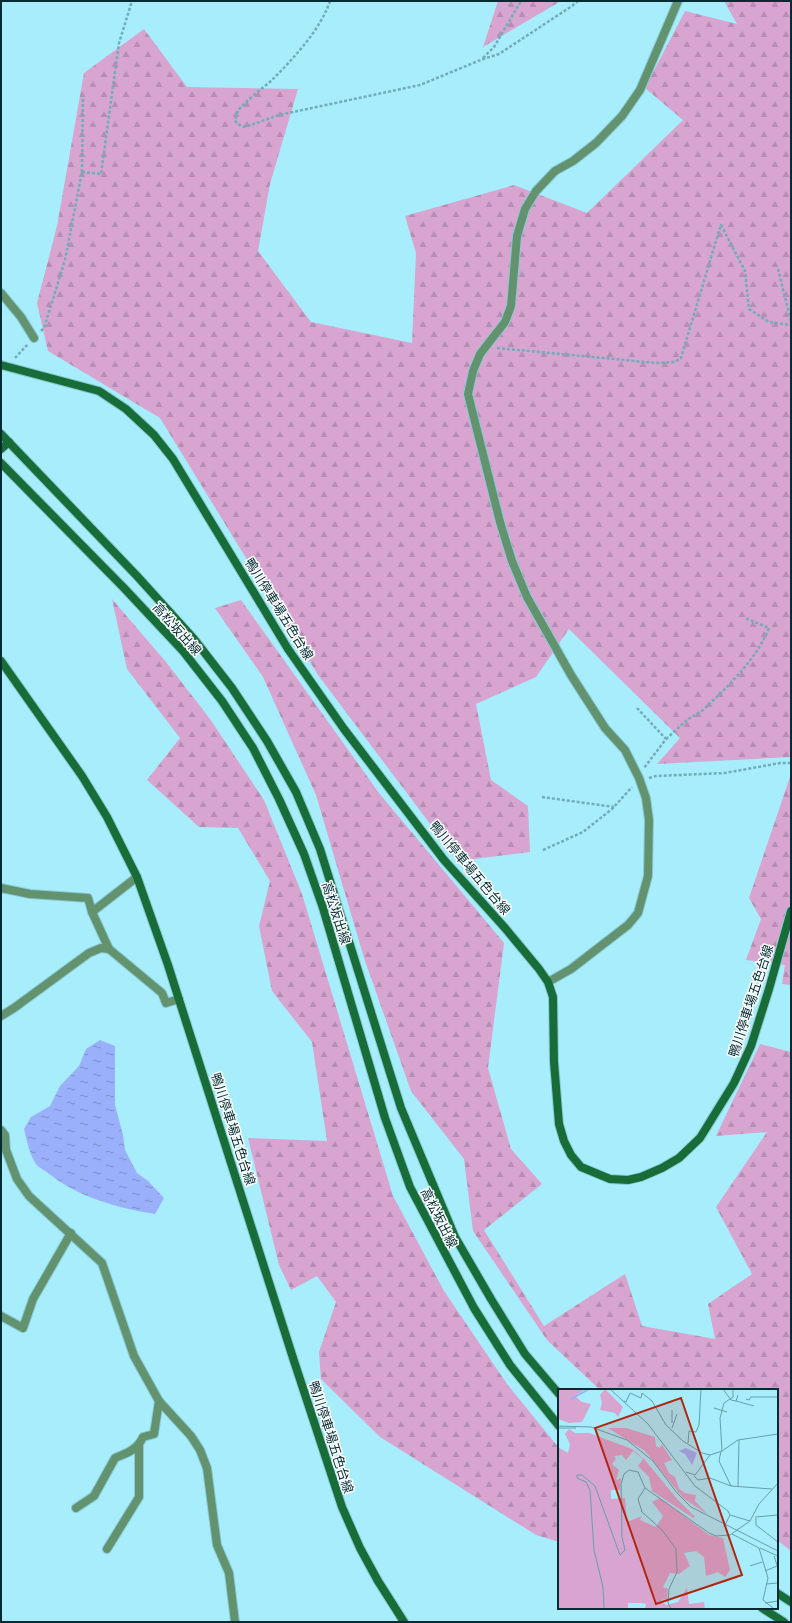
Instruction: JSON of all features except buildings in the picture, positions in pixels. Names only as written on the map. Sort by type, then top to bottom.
[{"type":"main road","name":"鴨川停車場五色台線","points":[[4,365],[99,391],[126,409],[154,435],[173,459],[207,518],[288,649],[344,729],[444,860],[505,928],[539,968],[548,982],[553,997],[554,1062],[559,1124],[564,1141],[571,1155],[581,1167],[594,1173],[616,1179],[628,1180],[641,1176],[679,1158],[700,1138],[734,1084],[751,1046],[791,911]]},
{"type":"main road","name":"高松坂出線","points":[[1,434],[137,576],[194,639],[232,688],[267,741],[296,792],[320,849],[401,1108],[455,1237],[525,1354],[558,1393]]},
{"type":"main road","points":[[1,450],[9,442]]},
{"type":"main road","name":"高松坂出線","points":[[1,463],[124,588],[183,651],[222,701],[253,748],[279,799],[306,861],[323,908],[386,1118],[410,1187],[446,1257],[478,1314],[510,1365],[558,1425]]},
{"type":"main road","name":"鴨川停車場五色台線","points":[[1,661],[82,776],[107,817],[137,877],[179,999],[312,1419],[342,1507],[360,1548],[378,1581],[404,1622]]},
{"type":"main road","points":[[778,1594],[791,1602]]},
{"type":"main road","points":[[764,1609],[784,1622]]},
{"type":"street","points":[[548,982],[571,969],[628,925],[638,913],[648,876],[649,820],[646,798],[639,778],[625,750],[605,728],[571,675],[527,597],[512,561],[500,522],[468,394],[473,371],[480,354],[505,322],[510,306],[517,236],[525,209],[536,191],[555,171],[573,161],[596,143],[622,116],[640,90],[678,1]]},
{"type":"street","points":[[1,293],[21,317],[34,338]]},
{"type":"street","points":[[92,912],[137,877]]},
{"type":"street","points":[[1,888],[30,894],[88,898],[92,912],[109,949],[162,992],[166,1004],[179,999]]},
{"type":"street","points":[[1,1016],[89,953],[101,948],[109,949]]},
{"type":"street","points":[[1,1130],[6,1135],[6,1150],[17,1179],[29,1196],[102,1263],[134,1356],[159,1401],[191,1436],[200,1450],[207,1468],[217,1545],[229,1573],[235,1622]]},
{"type":"street","points":[[1,1316],[23,1328],[33,1299],[71,1233]]},
{"type":"street","points":[[107,1549],[139,1497],[139,1445],[143,1437],[154,1434],[159,1401]]},
{"type":"street","points":[[76,1508],[94,1496],[115,1458],[129,1452],[139,1445]]},
{"type":"path","points":[[82,172],[101,174],[119,43],[132,1]]},
{"type":"path","points":[[330,1],[327,11],[319,24],[301,48],[273,79],[238,111],[235,120],[237,124],[245,126],[279,115],[420,85],[499,54],[578,1]]},
{"type":"path","points":[[483,59],[494,47],[521,1]]},
{"type":"path","points":[[4,365],[44,328],[65,260],[82,172],[83,96]]},
{"type":"path","points":[[486,347],[656,363],[676,362],[681,358],[721,224],[745,271],[749,309],[769,322],[791,325]]},
{"type":"path","points":[[778,269],[791,321]]},
{"type":"path","points":[[543,850],[583,832],[614,807],[639,778],[642,771],[666,739],[686,721],[704,709],[746,665],[769,628],[745,618]]},
{"type":"path","points":[[637,708],[666,739]]},
{"type":"path","points":[[639,778],[645,779],[656,776],[726,773],[791,763]]},
{"type":"path","points":[[542,797],[614,807]]},
{"type":"green space","points":[[498,1],[561,1],[483,47]]},
{"type":"green space","points":[[724,1],[791,1],[791,757],[657,764],[680,738],[569,629],[536,677],[476,704],[491,780],[528,806],[530,852],[458,861],[318,675],[160,418],[48,351],[37,303],[57,226],[84,73],[144,29],[187,87],[298,89],[270,184],[258,251],[311,322],[412,343],[416,253],[405,216],[514,185],[587,213],[683,120],[645,88],[685,11],[737,24]]},
{"type":"green space","points":[[112,599],[166,662],[210,719],[264,800],[302,894],[393,1196],[444,1291],[507,1384],[558,1447],[558,1542],[536,1535],[380,1437],[321,1379],[319,1352],[336,1302],[317,1276],[291,1290],[279,1265],[248,1138],[327,1141],[312,1042],[272,991],[259,926],[270,881],[238,828],[199,827],[147,780],[180,738],[127,669]]},
{"type":"green space","points":[[241,600],[379,793],[504,943],[488,1068],[511,1149],[542,1184],[484,1230],[544,1326],[625,1274],[642,1326],[715,1339],[708,1304],[752,1274],[716,1207],[767,1132],[716,1136],[760,1044],[791,1052],[791,1551],[778,1541],[778,1389],[599,1389],[547,1340],[473,1231],[464,1159],[411,1091],[364,958],[316,795],[263,677],[215,608]]},
{"type":"green space","points":[[791,774],[791,985],[782,984],[785,965],[746,960],[761,919],[749,898]]},
{"type":"water","points":[[100,1040],[115,1046],[115,1105],[123,1135],[125,1150],[137,1173],[148,1181],[164,1198],[155,1214],[112,1205],[72,1189],[38,1166],[30,1151],[24,1129],[31,1117],[50,1106],[60,1086],[79,1066],[86,1049]]}]
